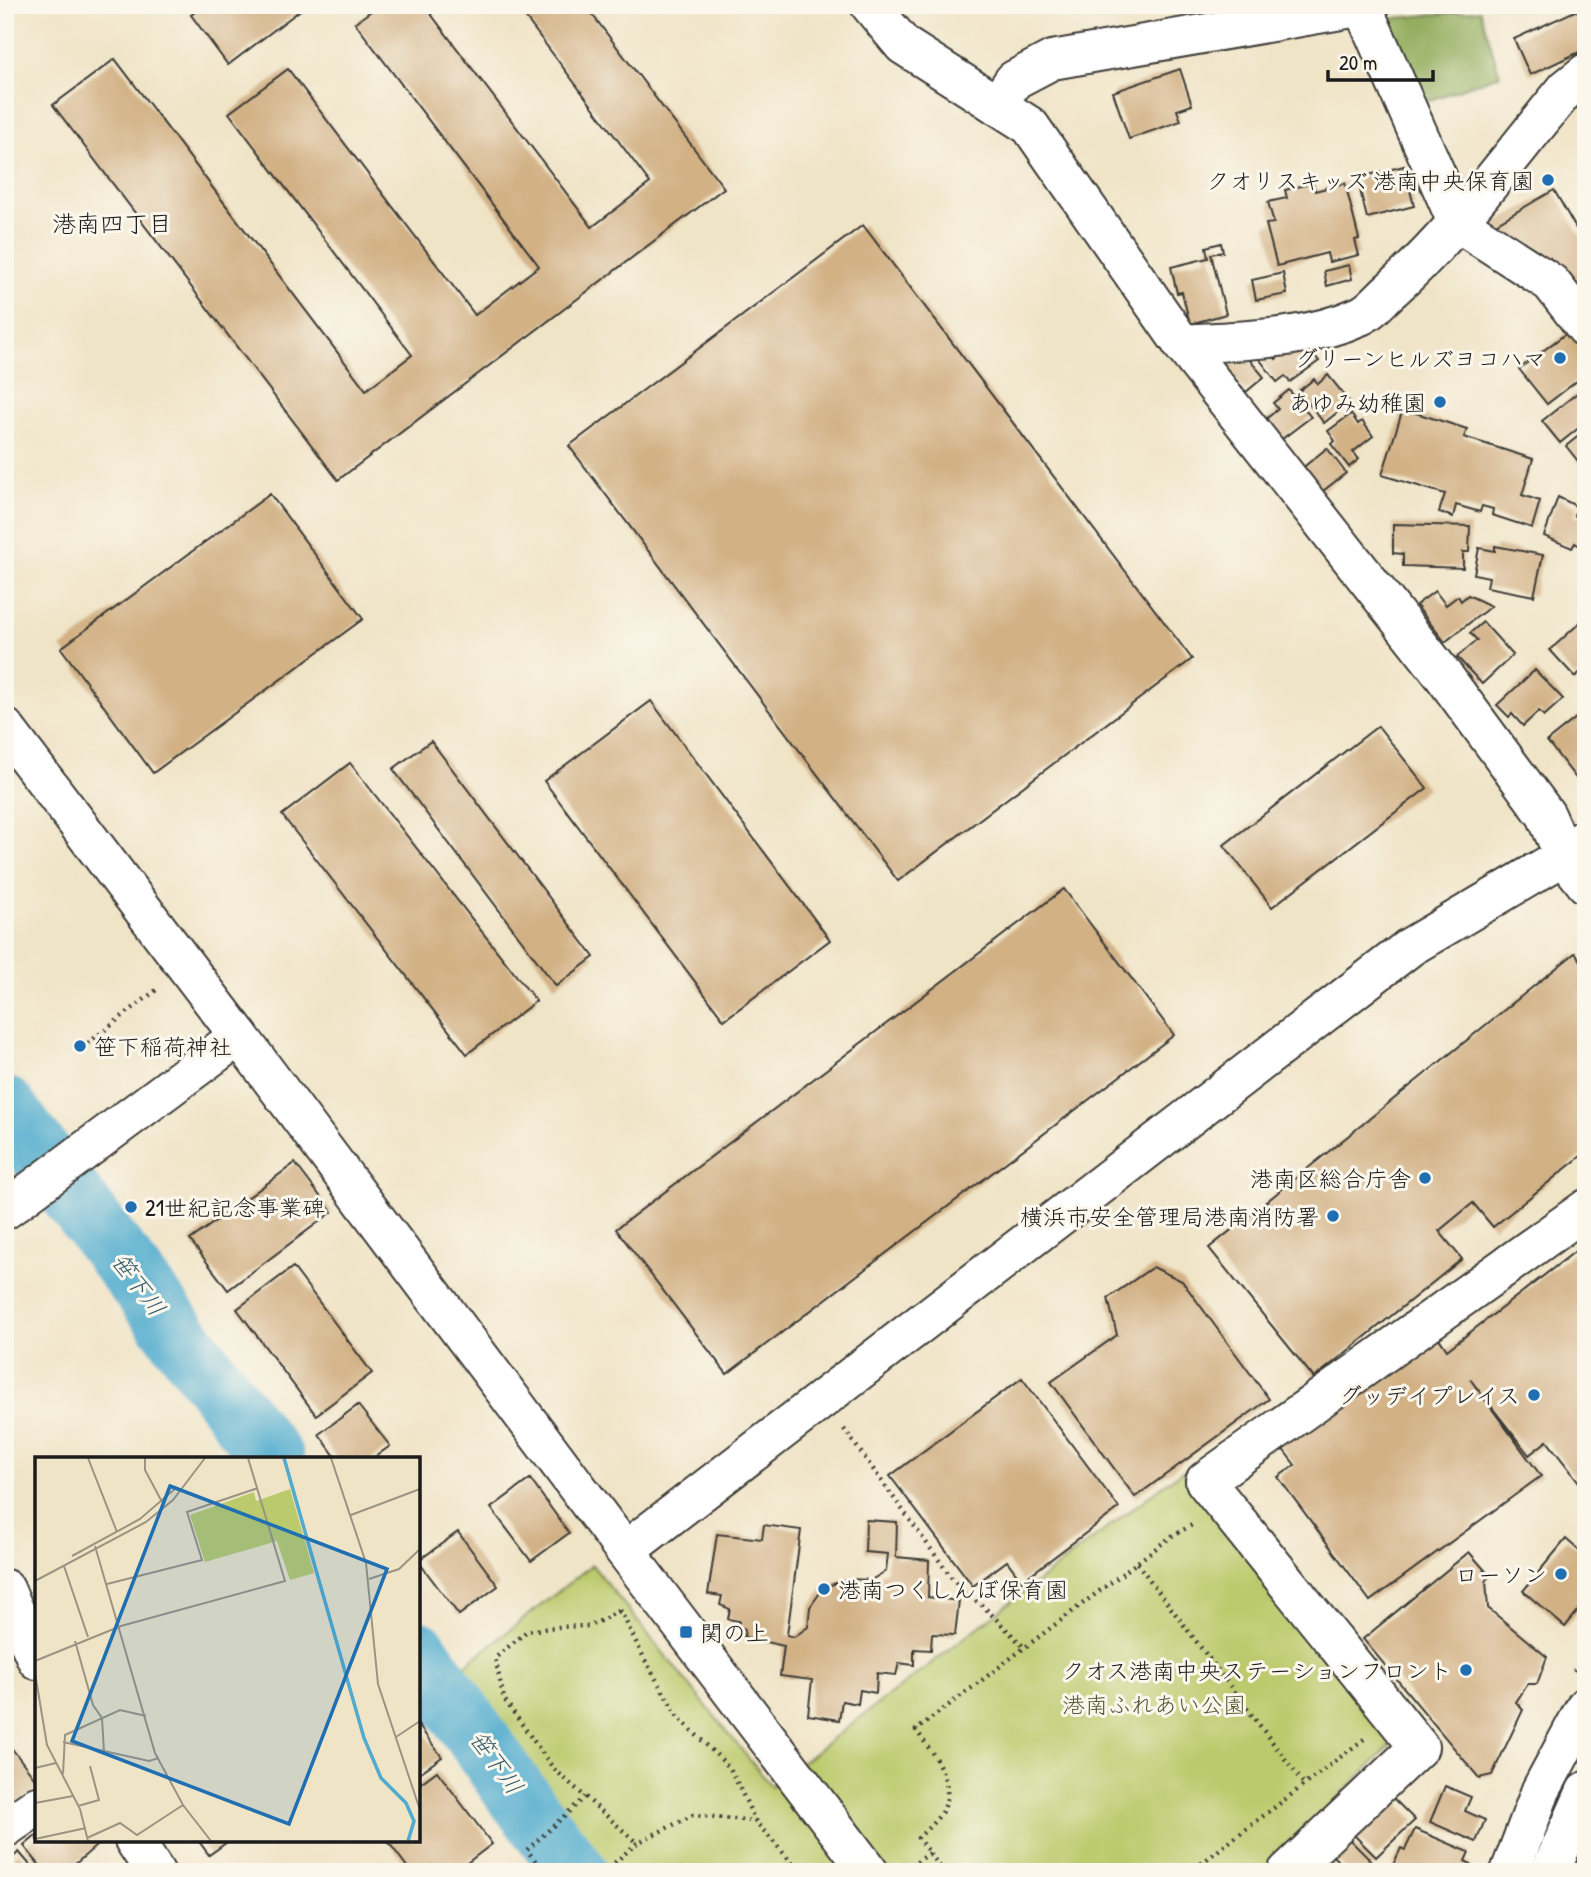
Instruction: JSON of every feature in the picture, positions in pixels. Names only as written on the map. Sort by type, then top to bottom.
[{"type":"street","points":[[625,1552],[1410,947],[1578,860],[1451,685],[1182,344],[1030,126],[903,45],[870,5]]},
{"type":"street","points":[[998,105],[1014,80],[1052,60],[1366,6],[1457,222],[1551,284],[1586,328]]},
{"type":"street","points":[[1182,344],[1274,338],[1319,330],[1362,315],[1412,271],[1457,222],[1567,88],[1586,73]]},
{"type":"street","points":[[5,728],[869,1872]]},
{"type":"street","points":[[14,1204],[239,1036]]},
{"type":"street","points":[[1287,1872],[1419,1747],[1205,1482],[1586,1209]]},
{"type":"street","points":[[5,1589],[35,1656]]},
{"type":"street","points":[[1510,1872],[1541,1790],[1586,1706]]},
{"type":"street","points":[[1550,1872],[1586,1791]]},
{"type":"street","points":[[5,1828],[35,1807]]},
{"type":"street","points":[[135,1842],[155,1872]]},
{"type":"path","points":[[88,1043],[186,966]]},
{"type":"path","points":[[838,1421],[962,1592],[983,1606],[1025,1648]]},
{"type":"path","points":[[944,1872],[918,1838],[943,1811],[948,1790],[930,1750],[916,1730],[1172,1535],[1227,1508]]},
{"type":"path","points":[[1137,1563],[1304,1784]]},
{"type":"path","points":[[637,1843],[553,1768],[504,1699],[495,1658],[527,1631],[590,1626],[619,1611],[650,1584]]},
{"type":"path","points":[[619,1611],[678,1717],[730,1768],[756,1822],[800,1872]]},
{"type":"path","points":[[5,1693],[12,1709],[5,1712]]},
{"type":"path","points":[[1189,1872],[1394,1716]]},
{"type":"path","points":[[544,1872],[527,1850],[585,1797]]},
{"type":"path","points":[[604,1872],[637,1843],[693,1815],[756,1822]]},
{"type":"path","points":[[902,1872],[930,1853]]},
{"type":"green space","points":[[1480,10],[1500,75],[1425,102],[1385,19]]},
{"type":"green space","name":"港南ふれあい公園","points":[[1182,1471],[1396,1740],[1263,1872],[604,1872],[454,1674],[592,1565],[771,1786]]},
{"type":"building","points":[[204,5],[307,5],[228,65],[191,15]]},
{"type":"building","points":[[379,5],[424,5],[592,227],[650,183],[516,5],[585,5],[724,188],[338,480],[53,105],[115,59],[366,390],[412,355],[229,113],[288,69],[475,315],[539,266],[355,23]]},
{"type":"building","points":[[1577,10],[1586,30],[1586,49],[1530,75],[1514,39]]},
{"type":"building","points":[[1180,69],[1192,105],[1177,110],[1181,121],[1129,139],[1113,92]]},
{"type":"building","points":[[1404,166],[1414,206],[1367,218],[1357,178]]},
{"type":"building","points":[[1313,183],[1315,191],[1345,183],[1359,239],[1355,240],[1359,255],[1329,262],[1327,253],[1277,266],[1266,224],[1274,223],[1268,202],[1287,198],[1285,190]]},
{"type":"building","points":[[1554,190],[1581,237],[1586,234],[1586,281],[1568,291],[1550,258],[1542,263],[1494,225]]},
{"type":"building","points":[[863,225],[1192,659],[898,881],[569,446]]},
{"type":"building","points":[[1221,243],[1223,252],[1211,254],[1226,314],[1190,324],[1182,292],[1177,293],[1171,267],[1208,258],[1206,247]]},
{"type":"building","points":[[1349,265],[1352,279],[1327,286],[1324,271]]},
{"type":"building","points":[[1283,273],[1287,294],[1256,300],[1252,280]]},
{"type":"building","name":"グリーンヒルズヨコハマ","points":[[1572,329],[1586,346],[1586,374],[1547,404],[1519,369]]},
{"type":"building","points":[[1306,345],[1319,361],[1290,382],[1285,376],[1277,382],[1257,356],[1268,348],[1276,359],[1292,346]]},
{"type":"building","points":[[1245,354],[1264,377],[1246,392],[1220,362],[1228,355]]},
{"type":"building","points":[[1328,375],[1350,402],[1324,423],[1299,391],[1314,379],[1318,384]]},
{"type":"building","points":[[1586,386],[1586,422],[1560,443],[1542,421]]},
{"type":"building","points":[[1289,390],[1311,417],[1282,439],[1266,419],[1278,409],[1273,403]]},
{"type":"building","points":[[1403,409],[1467,429],[1464,437],[1533,459],[1522,495],[1540,501],[1532,528],[1492,515],[1493,509],[1482,506],[1480,512],[1456,505],[1453,517],[1439,512],[1445,494],[1382,475]]},
{"type":"building","points":[[1351,414],[1358,424],[1362,421],[1373,436],[1353,452],[1359,459],[1349,467],[1331,444],[1335,441],[1328,431]]},
{"type":"building","points":[[1586,430],[1586,463],[1582,466],[1566,446]]},
{"type":"building","points":[[1327,448],[1346,473],[1319,494],[1300,470]]},
{"type":"building","points":[[270,494],[363,619],[153,773],[61,648]]},
{"type":"building","points":[[1558,497],[1578,507],[1574,515],[1586,522],[1586,550],[1575,543],[1572,548],[1544,536]]},
{"type":"building","points":[[1393,524],[1470,526],[1469,552],[1463,552],[1463,568],[1403,566],[1403,554],[1393,553]]},
{"type":"building","points":[[1495,546],[1543,555],[1534,596],[1487,587],[1489,577],[1474,574],[1479,548],[1495,551]]},
{"type":"building","points":[[1435,591],[1446,605],[1458,596],[1461,601],[1468,595],[1491,606],[1445,642],[1416,605]]},
{"type":"building","points":[[1586,617],[1586,667],[1575,677],[1550,650]]},
{"type":"building","points":[[1483,622],[1513,655],[1482,684],[1457,657],[1477,640],[1470,633]]},
{"type":"building","points":[[1535,670],[1563,699],[1544,716],[1539,711],[1523,726],[1512,714],[1509,717],[1497,705]]},
{"type":"building","points":[[651,701],[830,940],[724,1020],[544,781]]},
{"type":"building","points":[[1581,714],[1586,720],[1586,791],[1547,741]]},
{"type":"building","points":[[1378,726],[1427,788],[1272,907],[1224,845]]},
{"type":"building","points":[[431,741],[594,957],[556,986],[393,769]]},
{"type":"building","points":[[350,763],[536,1001],[467,1054],[282,815]]},
{"type":"building","points":[[1064,889],[1174,1035],[727,1374],[616,1229]]},
{"type":"building","name":"港南区総合庁舎","points":[[1575,953],[1586,967],[1586,1152],[1493,1227],[1473,1203],[1439,1231],[1462,1259],[1314,1378],[1209,1248]]},
{"type":"building","points":[[295,1163],[332,1212],[228,1290],[190,1240]]},
{"type":"building","points":[[1586,1243],[1586,1491],[1547,1441],[1529,1455],[1470,1379],[1541,1476],[1370,1601],[1278,1477],[1295,1465],[1279,1444],[1434,1331],[1447,1350]]},
{"type":"building","points":[[293,1267],[372,1373],[316,1415],[237,1309]]},
{"type":"building","points":[[1153,1267],[1182,1281],[1269,1399],[1135,1497],[1051,1382],[1117,1335],[1108,1298]]},
{"type":"building","points":[[1022,1378],[1119,1508],[1022,1581],[1007,1561],[973,1586],[890,1476]]},
{"type":"building","points":[[358,1405],[390,1446],[375,1457],[336,1457],[319,1434]]},
{"type":"building","points":[[530,1479],[569,1533],[531,1561],[491,1508]]},
{"type":"building","points":[[866,1520],[897,1522],[896,1557],[929,1560],[928,1597],[959,1601],[955,1635],[932,1634],[931,1650],[914,1649],[914,1665],[899,1663],[896,1675],[877,1673],[876,1693],[860,1690],[858,1704],[842,1701],[839,1720],[808,1715],[812,1680],[780,1676],[784,1646],[744,1637],[745,1629],[738,1626],[739,1621],[728,1619],[730,1609],[720,1605],[722,1596],[708,1594],[717,1534],[762,1539],[764,1525],[801,1530],[787,1635],[794,1637],[808,1627],[810,1607],[824,1587],[849,1579],[871,1580],[886,1571],[888,1554],[865,1552]]},
{"type":"building","points":[[458,1532],[498,1586],[459,1615],[420,1564],[420,1560]]},
{"type":"building","name":"ローソン","points":[[1566,1539],[1586,1557],[1586,1601],[1565,1627],[1523,1591]]},
{"type":"building","name":"クオス港南中央ステーションフロント","points":[[1469,1552],[1490,1576],[1486,1580],[1488,1608],[1547,1657],[1537,1684],[1528,1684],[1516,1702],[1523,1710],[1492,1775],[1479,1778],[1363,1639]]},
{"type":"building","points":[[420,1728],[442,1757],[420,1773]]},
{"type":"building","points":[[13,1750],[35,1778],[35,1790],[5,1813],[5,1756]]},
{"type":"building","points":[[437,1771],[492,1844],[455,1872],[411,1872],[388,1842],[420,1842],[420,1784]]},
{"type":"building","points":[[1445,1786],[1471,1797],[1465,1811],[1485,1820],[1476,1842],[1430,1822]]},
{"type":"building","points":[[1390,1795],[1415,1820],[1376,1857],[1352,1833]]},
{"type":"building","points":[[1415,1829],[1469,1852],[1465,1861],[1471,1864],[1467,1872],[1408,1872],[1393,1865],[1401,1848],[1405,1850]]},
{"type":"building","points":[[1345,1835],[1375,1865],[1368,1872],[1349,1872],[1328,1851]]},
{"type":"building","points":[[35,1837],[35,1842],[93,1842],[96,1846],[66,1872],[45,1872],[24,1846]]},
{"type":"building","points":[[199,1842],[227,1842],[209,1855]]},
{"type":"building","points":[[19,1852],[36,1872],[5,1872],[5,1864]]},
{"type":"building","points":[[1322,1854],[1340,1872],[1304,1872]]},
{"type":"waterway","name":"笹下川","points":[[5,1108],[271,1457]]},
{"type":"waterway","name":"笹下川","points":[[420,1655],[515,1792],[576,1872]]},
{"type":"place","name":"クオリスキッズ 港南中央保育園","points":[[1548,180]]},
{"type":"place","name":"グリーンヒルズヨコハマ","points":[[1560,358]]},
{"type":"place","name":"あゆみ幼稚園","points":[[1440,402]]},
{"type":"place","name":"笹下稲荷神社","points":[[80,1046]]},
{"type":"place","name":"港南区総合庁舎","points":[[1425,1178]]},
{"type":"place","name":"21世紀記念事業碑","points":[[131,1207]]},
{"type":"place","name":"横浜市安全管理局港南消防署","points":[[1333,1216]]},
{"type":"place","name":"グッデイプレイス","points":[[1534,1395]]},
{"type":"place","name":"ローソン","points":[[1561,1574]]},
{"type":"place","name":"港南つくしんぼ保育園","points":[[824,1589]]},
{"type":"place","name":"関の上","points":[[686,1632]]},
{"type":"place","name":"クオス港南中央ステーションフロント","points":[[1466,1670]]},
{"type":"district","name":"港南四丁目","points":[[112,223]]}]
